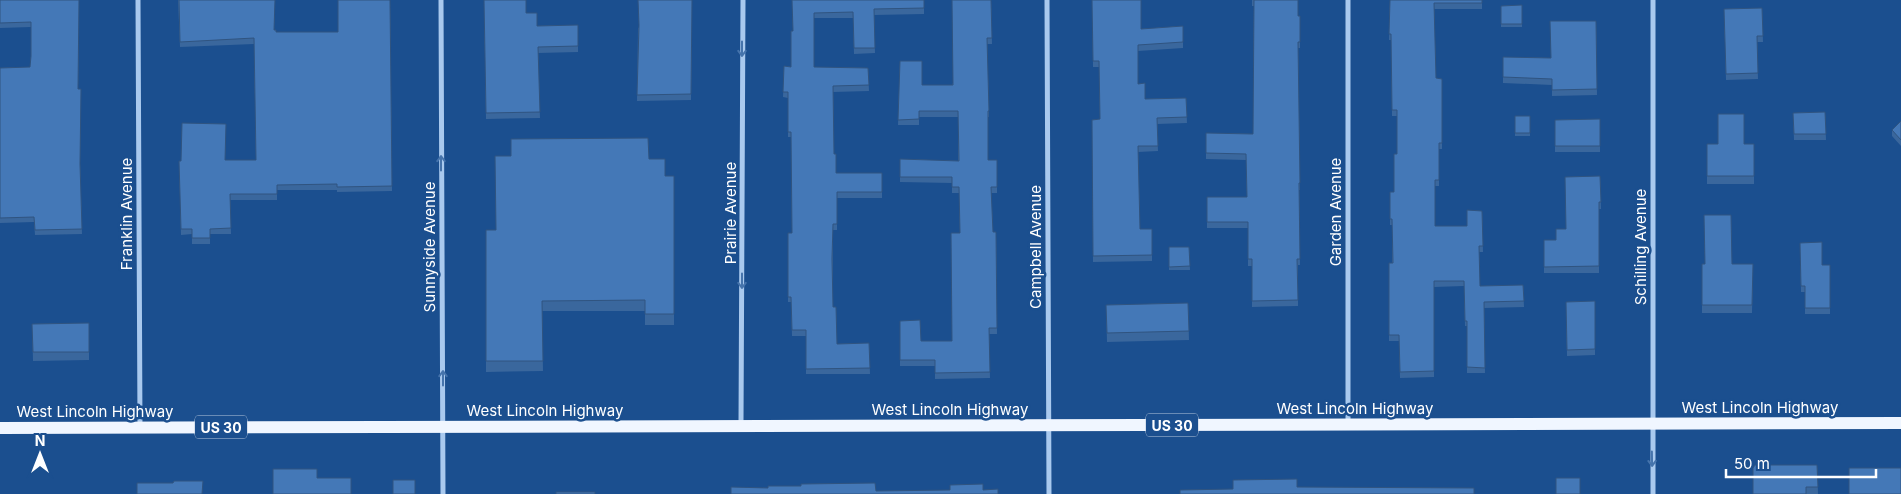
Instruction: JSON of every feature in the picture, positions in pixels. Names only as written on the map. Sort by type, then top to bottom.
[{"type":"main road","name":"West Lincoln Highway","points":[[0,428],[1901,423]]},
{"type":"street","name":"Franklin Avenue","points":[[138,0],[140,428]]},
{"type":"street","name":"Sunnyside Avenue","points":[[440,0],[443,494]]},
{"type":"street","name":"Prairie Avenue","points":[[742,0],[742,426]]},
{"type":"street","name":"Campbell Avenue","points":[[1047,0],[1049,494]]},
{"type":"street","name":"Garden Avenue","points":[[1348,0],[1348,424]]},
{"type":"street","name":"Schilling Avenue","points":[[1653,0],[1653,494]]},
{"type":"building","points":[[0,0],[79,0],[78,89],[81,89],[80,164],[82,229],[35,230],[34,217],[0,218],[0,68],[30,67],[31,22],[0,23]]},
{"type":"building","points":[[179,0],[275,0],[274,30],[276,32],[338,32],[338,0],[390,0],[392,186],[337,187],[337,184],[277,185],[277,194],[230,194],[231,228],[210,229],[210,238],[192,238],[192,229],[181,229],[179,161],[181,161],[182,123],[226,124],[225,160],[256,160],[254,38],[180,42]]},
{"type":"building","points":[[484,0],[526,0],[526,13],[537,13],[537,26],[578,25],[578,46],[538,47],[540,112],[486,113]]},
{"type":"building","points":[[638,0],[692,0],[691,94],[637,95]]},
{"type":"building","points":[[792,0],[924,0],[924,8],[874,9],[875,48],[854,48],[853,12],[814,13],[814,67],[868,68],[869,85],[833,86],[836,173],[882,173],[882,192],[837,192],[837,224],[833,224],[832,259],[833,307],[836,307],[837,344],[869,343],[870,368],[806,369],[806,330],[792,330],[791,297],[788,297],[788,233],[792,233],[791,132],[788,132],[788,92],[783,92],[784,66],[791,67]]},
{"type":"building","points":[[952,0],[991,0],[992,38],[987,38],[988,160],[997,160],[997,187],[991,187],[993,232],[996,232],[997,328],[989,328],[990,372],[935,373],[935,360],[900,360],[900,321],[920,320],[921,341],[952,341],[951,233],[960,233],[959,187],[952,187],[952,177],[900,177],[900,159],[959,161],[958,111],[919,111],[919,119],[898,120],[900,61],[922,61],[922,85],[953,85]]},
{"type":"building","points":[[1092,0],[1141,0],[1141,29],[1183,26],[1183,42],[1138,45],[1138,84],[1145,83],[1145,99],[1186,98],[1187,117],[1157,118],[1158,146],[1138,146],[1140,229],[1152,229],[1152,255],[1093,256],[1092,120],[1100,119],[1099,61],[1093,61]]},
{"type":"building","points":[[1254,0],[1298,0],[1298,16],[1300,16],[1300,42],[1298,42],[1300,259],[1297,259],[1298,300],[1252,301],[1252,259],[1248,259],[1248,222],[1207,222],[1207,197],[1247,197],[1246,154],[1206,153],[1206,133],[1253,134]]},
{"type":"building","points":[[1390,0],[1482,0],[1482,3],[1434,3],[1436,78],[1442,79],[1442,143],[1439,143],[1439,180],[1435,180],[1435,226],[1467,226],[1467,210],[1482,211],[1483,246],[1479,246],[1480,286],[1523,285],[1524,301],[1484,302],[1485,368],[1467,367],[1467,321],[1465,321],[1464,281],[1434,281],[1434,371],[1400,372],[1399,335],[1389,335],[1389,263],[1393,263],[1390,192],[1394,192],[1394,154],[1397,154],[1397,110],[1392,110],[1391,34],[1389,34]]},
{"type":"building","points":[[1522,5],[1522,24],[1501,24],[1501,6]]},
{"type":"building","points":[[1762,8],[1763,36],[1757,36],[1758,73],[1726,74],[1724,9]]},
{"type":"building","points":[[1550,21],[1596,21],[1597,89],[1552,90],[1552,79],[1503,77],[1503,57],[1551,58]]},
{"type":"building","points":[[1825,112],[1826,134],[1794,134],[1793,113]]},
{"type":"building","points":[[1718,114],[1744,114],[1744,144],[1754,144],[1754,176],[1707,176],[1707,144],[1718,144]]},
{"type":"building","points":[[1515,116],[1530,116],[1530,133],[1515,133]]},
{"type":"building","points":[[1600,119],[1600,146],[1555,146],[1555,120]]},
{"type":"building","points":[[1901,121],[1901,140],[1892,130]]},
{"type":"building","points":[[648,138],[649,159],[665,159],[665,176],[674,176],[674,314],[645,314],[645,300],[542,301],[543,361],[486,361],[486,230],[496,230],[495,156],[511,156],[511,139]]},
{"type":"building","points":[[1600,176],[1599,266],[1544,267],[1544,240],[1556,240],[1556,229],[1566,229],[1565,177]]},
{"type":"building","points":[[1704,215],[1731,215],[1732,264],[1753,264],[1752,305],[1702,305],[1702,264],[1705,264]]},
{"type":"building","points":[[1822,242],[1822,265],[1830,265],[1830,308],[1805,308],[1805,286],[1801,286],[1800,243]]},
{"type":"building","points":[[1169,247],[1189,247],[1190,266],[1169,267]]},
{"type":"building","points":[[1595,301],[1595,349],[1567,350],[1566,302]]},
{"type":"building","points":[[1188,303],[1189,331],[1107,333],[1106,305]]},
{"type":"building","points":[[89,323],[89,352],[33,352],[32,324]]},
{"type":"building","points":[[1755,465],[1817,465],[1818,487],[1806,487],[1806,494],[1753,494],[1753,468]]},
{"type":"building","points":[[1849,468],[1901,468],[1901,494],[1849,494]]},
{"type":"building","points":[[273,469],[317,469],[317,478],[351,478],[351,494],[273,494]]},
{"type":"building","points":[[1556,478],[1580,478],[1580,494],[1556,494]]},
{"type":"building","points":[[1297,479],[1297,487],[1474,488],[1474,494],[1180,494],[1180,490],[1233,489],[1233,480]]},
{"type":"building","points":[[393,480],[415,480],[415,494],[393,494]]},
{"type":"building","points":[[174,481],[203,481],[202,494],[137,494],[137,483],[173,483]]},
{"type":"building","points":[[875,483],[876,491],[950,490],[950,485],[983,484],[983,490],[998,489],[998,494],[731,494],[731,487],[768,488],[768,486],[801,486],[801,484]]},
{"type":"building","points":[[556,492],[595,492],[595,494],[556,494]]}]
